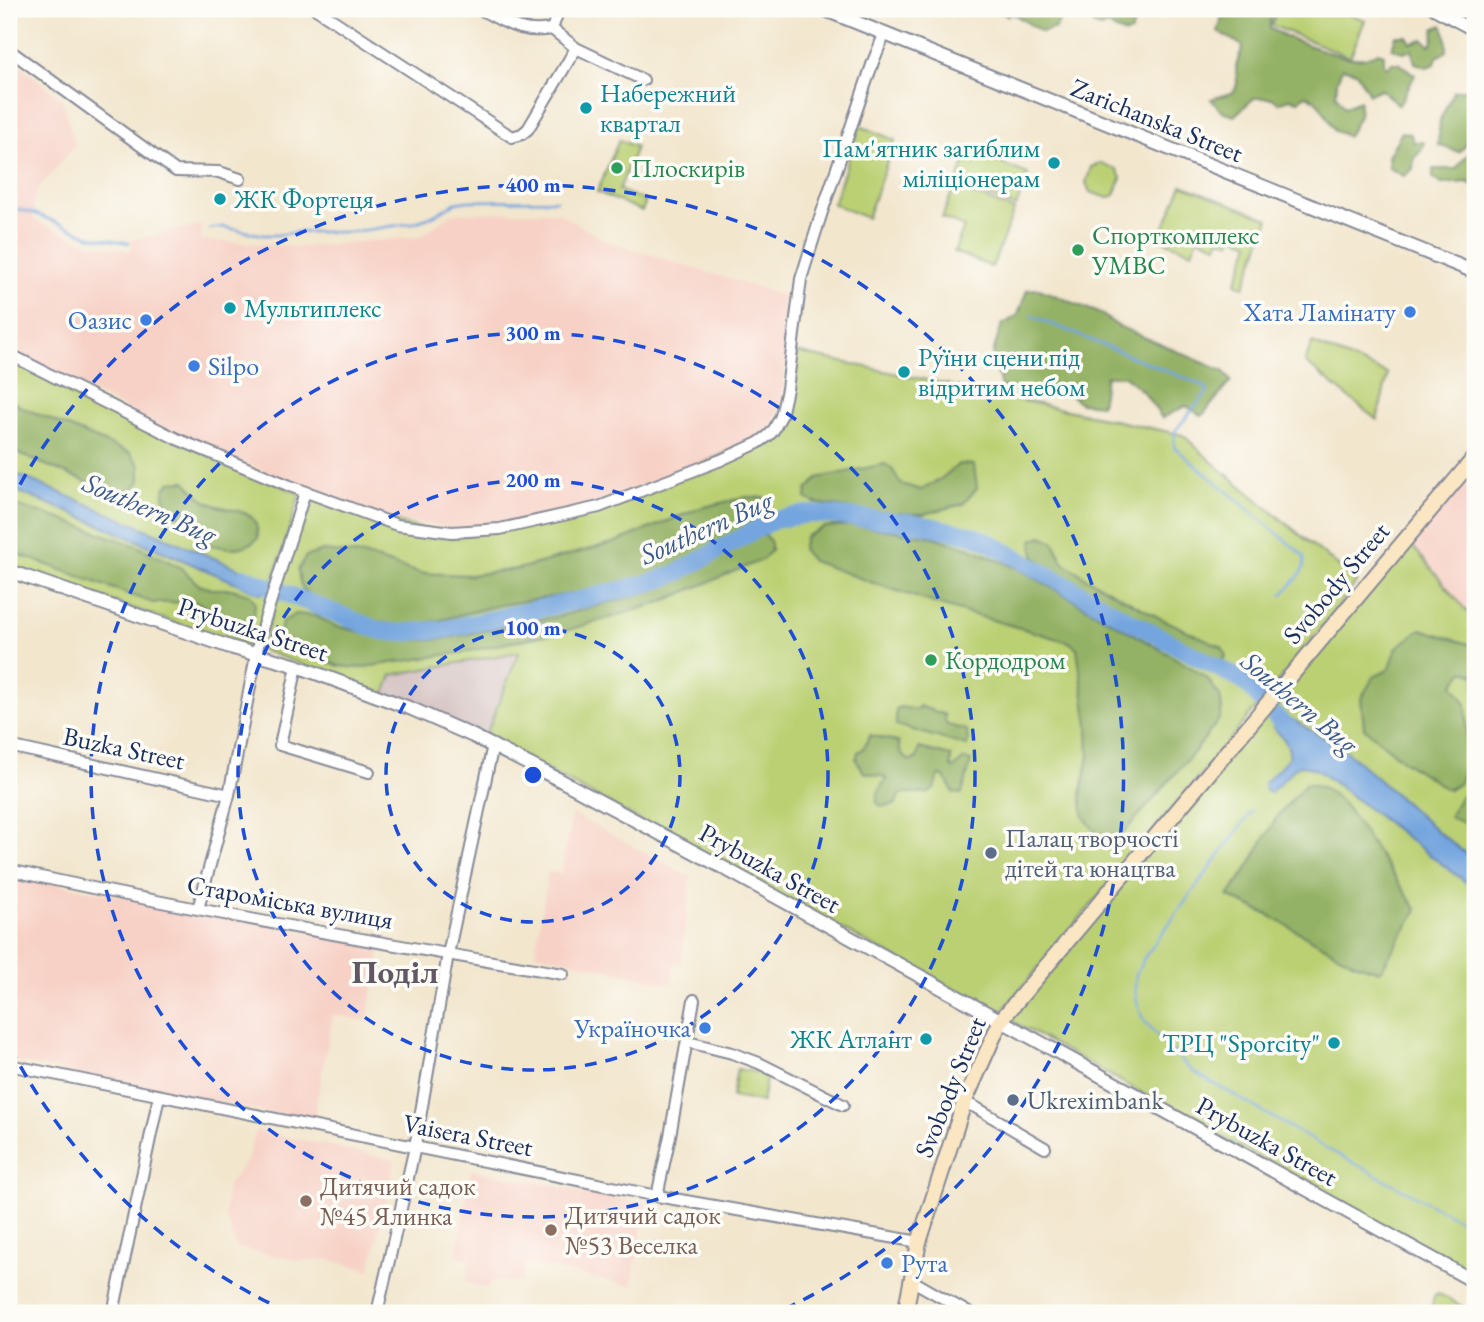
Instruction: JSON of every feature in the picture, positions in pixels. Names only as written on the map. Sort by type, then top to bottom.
[{"type":"main road","name":"Svobody Street","points":[[905,1313],[919,1242],[964,1103],[1001,1020],[1475,457]]},
{"type":"street","points":[[316,9],[512,138],[522,134],[535,119],[576,48]]},
{"type":"street","points":[[480,9],[519,29],[552,29],[576,48],[643,80]]},
{"type":"street","points":[[552,29],[559,9]]},
{"type":"street","points":[[1434,9],[1475,31]]},
{"type":"street","name":"Zarichanska Street","points":[[831,10],[884,35],[1475,272]]},
{"type":"street","points":[[9,354],[177,439],[305,492],[397,525],[452,532],[500,529],[599,507],[622,499],[721,460],[768,436],[777,425],[785,404],[801,279],[884,35]]},
{"type":"street","points":[[9,50],[176,171],[219,172],[240,178]]},
{"type":"street","points":[[198,908],[229,795],[256,653],[305,492]]},
{"type":"street","name":"Prybuzka Street","points":[[9,571],[188,633],[297,666],[412,709],[493,746],[701,856],[1475,1282]]},
{"type":"street","points":[[297,666],[280,745],[369,772]]},
{"type":"street","points":[[377,1313],[415,1147],[448,954],[493,746]]},
{"type":"street","name":"Buzka Street","points":[[9,747],[229,795]]},
{"type":"street","name":"Староміська вулиця","points":[[9,870],[80,886],[563,974]]},
{"type":"street","points":[[657,1196],[694,1000]]},
{"type":"street","points":[[688,1042],[759,1063],[843,1105]]},
{"type":"street","name":"Vaisera Street","points":[[9,1065],[657,1196],[919,1242]]},
{"type":"street","points":[[113,1313],[159,1096]]},
{"type":"street","points":[[964,1103],[1045,1148]]},
{"type":"street","points":[[911,1280],[969,1313]]},
{"type":"shaded area","points":[[9,56],[63,100],[75,145],[35,193],[34,220],[86,243],[132,251],[132,240],[201,225],[202,240],[300,247],[420,237],[453,213],[557,212],[606,241],[794,299],[781,403],[773,423],[766,433],[719,456],[598,503],[499,525],[453,528],[398,521],[306,488],[179,436],[9,350]]},
{"type":"shaded area","points":[[1475,464],[1475,621],[1409,542]]},
{"type":"shaded area","points":[[520,652],[485,737],[385,694],[392,675]]},
{"type":"shaded area","points":[[572,814],[691,877],[681,963],[675,963],[672,984],[535,953],[548,872],[561,874]]},
{"type":"shaded area","points":[[9,875],[381,946],[367,1021],[333,1015],[313,1122],[9,1060]]},
{"type":"shaded area","name":"Дитячий садок №45 Ялинка","points":[[256,1130],[395,1160],[370,1270],[326,1259],[299,1261],[236,1247],[225,1217],[227,1186],[247,1161]]},
{"type":"shaded area","name":"Дитячий садок №53 Веселка","points":[[471,1170],[646,1203],[632,1286],[526,1263],[521,1282],[491,1282],[489,1288],[466,1283],[470,1260],[456,1256]]},
{"type":"green space","points":[[995,9],[1064,9],[1056,28],[1042,32],[1012,13],[1008,16]]},
{"type":"green space","points":[[1097,9],[1136,9],[1136,19],[1131,32],[1125,34],[1109,25],[1100,28],[1093,24]]},
{"type":"green space","points":[[1224,9],[1275,9],[1270,20],[1270,29],[1342,56],[1364,58],[1378,52],[1384,54],[1384,65],[1388,67],[1391,63],[1399,63],[1415,75],[1399,105],[1380,89],[1369,94],[1356,72],[1342,68],[1336,95],[1345,107],[1360,101],[1359,116],[1348,136],[1335,131],[1315,100],[1305,95],[1299,101],[1290,99],[1279,103],[1272,98],[1254,98],[1234,116],[1220,110],[1211,99],[1234,92],[1237,84],[1236,66],[1243,46],[1218,32]]},
{"type":"green space","points":[[1278,9],[1337,9],[1365,20],[1350,57],[1271,25]]},
{"type":"green space","points":[[1442,25],[1446,34],[1447,51],[1437,57],[1435,64],[1427,67],[1415,63],[1412,50],[1403,52],[1392,48],[1396,36],[1407,36],[1411,43],[1423,39],[1430,45],[1434,29]]},
{"type":"green space","points":[[1473,89],[1475,128],[1469,127],[1466,145],[1459,152],[1438,145],[1440,120],[1454,91]]},
{"type":"green space","points":[[860,126],[895,140],[867,218],[833,204]]},
{"type":"green space","points":[[1402,132],[1411,134],[1413,142],[1424,142],[1421,151],[1414,158],[1413,169],[1404,176],[1389,168],[1388,156]]},
{"type":"green space","name":"Плоскирів","points":[[619,140],[636,147],[619,190],[646,201],[642,211],[597,192]]},
{"type":"green space","points":[[1475,149],[1475,186],[1467,182],[1442,184],[1433,178],[1433,169],[1456,169]]},
{"type":"green space","points":[[969,151],[1028,174],[1016,207],[956,184]]},
{"type":"green space","points":[[1101,163],[1117,170],[1121,178],[1115,195],[1108,198],[1090,192],[1086,183],[1091,167]]},
{"type":"green space","points":[[1182,185],[1269,219],[1244,287],[1236,283],[1250,243],[1233,236],[1231,242],[1220,239],[1217,245],[1198,238],[1192,252],[1159,239]]},
{"type":"green space","points":[[954,187],[1014,210],[992,267],[954,252],[964,227],[942,218]]},
{"type":"green space","points":[[1039,289],[1101,314],[1118,326],[1223,371],[1231,381],[1202,416],[1186,406],[1162,418],[1144,393],[1125,376],[1106,376],[1101,405],[1080,403],[1067,391],[1032,393],[1001,387],[993,352],[1002,325],[1018,315],[1027,290]]},
{"type":"green space","points":[[1312,343],[1388,374],[1377,420],[1305,362]]},
{"type":"green space","points":[[796,352],[1183,435],[1357,582],[1295,661],[1000,1014],[485,737],[519,652],[392,675],[385,694],[261,650],[307,497],[452,537],[601,511],[781,427],[789,405]]},
{"type":"green space","points":[[9,360],[300,494],[253,648],[9,566]]},
{"type":"green space","points":[[9,398],[21,407],[130,453],[140,466],[140,481],[132,490],[117,491],[97,486],[9,450]]},
{"type":"green space","points":[[885,464],[892,469],[901,484],[921,490],[959,464],[974,465],[977,488],[963,504],[923,514],[870,512],[815,503],[806,498],[807,490],[818,478]]},
{"type":"green space","points":[[185,481],[210,503],[250,516],[257,528],[258,538],[239,547],[225,548],[203,543],[184,517],[174,513],[165,504],[164,491],[169,482]]},
{"type":"green space","points":[[746,497],[763,497],[770,502],[770,510],[744,532],[664,571],[622,584],[492,607],[433,622],[398,625],[362,617],[321,602],[302,588],[299,580],[298,570],[306,556],[323,551],[363,555],[420,573],[470,575],[518,569],[616,542],[700,508]]},
{"type":"green space","points":[[9,504],[137,546],[180,567],[199,585],[249,594],[255,602],[254,615],[248,624],[229,627],[205,606],[196,602],[153,603],[9,551]]},
{"type":"green space","points":[[854,525],[934,537],[970,548],[1017,568],[1206,677],[1220,696],[1220,718],[1128,828],[1116,840],[1102,840],[1084,817],[1081,794],[1089,756],[1088,725],[1077,648],[1069,642],[950,608],[812,561],[802,549],[805,537],[824,527]]},
{"type":"green space","points":[[766,535],[771,543],[771,551],[762,560],[656,604],[568,630],[465,652],[358,668],[339,666],[301,652],[287,644],[280,633],[282,622],[296,614],[316,616],[335,626],[410,640],[442,639],[564,615],[657,589],[759,536]]},
{"type":"green space","points":[[1042,536],[1054,542],[1063,562],[1088,579],[1160,618],[1222,647],[1226,656],[1221,662],[1210,659],[1094,597],[1048,568],[1034,556],[1032,540]]},
{"type":"green space","points":[[1409,542],[1475,621],[1475,1277],[1008,1019]]},
{"type":"green space","points":[[1421,629],[1475,646],[1475,677],[1464,671],[1453,684],[1466,704],[1468,764],[1459,784],[1448,790],[1401,759],[1364,728],[1361,698],[1374,677],[1390,668],[1397,647]]},
{"type":"green space","points":[[919,706],[945,715],[947,725],[967,730],[967,746],[896,725],[896,709],[900,707],[917,710]]},
{"type":"green space","points":[[870,735],[899,742],[902,754],[911,761],[917,758],[919,748],[951,756],[951,767],[954,768],[964,759],[971,761],[962,794],[954,793],[943,776],[938,776],[934,789],[929,793],[905,793],[899,795],[896,804],[878,804],[877,796],[885,777],[864,772],[856,760],[858,752],[863,749]]},
{"type":"green space","points":[[1307,783],[1324,788],[1340,800],[1417,910],[1380,971],[1354,963],[1228,896],[1246,871],[1278,815]]},
{"type":"green space","points":[[1475,788],[1475,827],[1449,817],[1460,797]]},
{"type":"green space","points":[[737,1069],[767,1074],[762,1102],[732,1097]]},
{"type":"green space","points":[[1438,1293],[1474,1313],[1430,1313],[1434,1296]]},
{"type":"water","points":[[9,471],[266,580],[262,594],[9,488]]},
{"type":"water","points":[[1282,716],[1345,750],[1475,861],[1475,889],[1317,770],[1303,765],[1297,766],[1270,793],[1265,790],[1264,784],[1289,757],[1287,744],[1273,727]]},
{"type":"waterway","points":[[209,229],[223,227],[263,235],[352,232],[413,223],[431,217],[455,203],[556,200]]},
{"type":"waterway","points":[[9,207],[36,214],[90,236],[129,243]]},
{"type":"waterway","points":[[1032,316],[1204,386],[1208,391],[1175,431],[1174,447],[1303,555],[1302,571],[1282,595]]},
{"type":"waterway","name":"Southern Bug","points":[[244,577],[381,631],[400,633],[447,629],[656,581],[677,573],[775,520],[808,514],[915,523],[985,540],[1243,681],[1279,720],[1296,734]]},
{"type":"waterway","points":[[1252,811],[1144,958],[1136,974],[1135,987],[1143,1019],[1192,1071],[1324,1147],[1475,1228]]},
{"type":"place","name":"Набережний квартал","points":[[586,108]]},
{"type":"place","name":"Пам'ятник загиблим міліціонерам","points":[[1054,163]]},
{"type":"place","name":"Плоскирів","points":[[617,168]]},
{"type":"place","name":"ЖК Фортеця","points":[[220,199]]},
{"type":"place","name":"Спорткомплекс УМВС","points":[[1078,250]]},
{"type":"place","name":"Мультиплекс","points":[[230,308]]},
{"type":"place","name":"Хата Ламінату","points":[[1410,312]]},
{"type":"place","name":"Оазис","points":[[146,320]]},
{"type":"place","name":"Silpo","points":[[194,366]]},
{"type":"place","name":"Руїни сцени під відритим небом","points":[[904,372]]},
{"type":"place","name":"Кордодром","points":[[931,660]]},
{"type":"place","name":"Палац творчості дітей та юнацтва","points":[[991,853]]},
{"type":"place","name":"Україночка","points":[[705,1028]]},
{"type":"place","name":"ЖК Атлант","points":[[926,1039]]},
{"type":"place","name":"ТРЦ \"Sporcity\"","points":[[1334,1043]]},
{"type":"place","name":"Ukreximbank","points":[[1013,1100]]},
{"type":"place","name":"Дитячий садок №45 Ялинка","points":[[306,1201]]},
{"type":"place","name":"Дитячий садок №53 Веселка","points":[[551,1230]]},
{"type":"place","name":"Рута","points":[[887,1263]]},
{"type":"district","name":"Поділ","points":[[395,971]]}]
